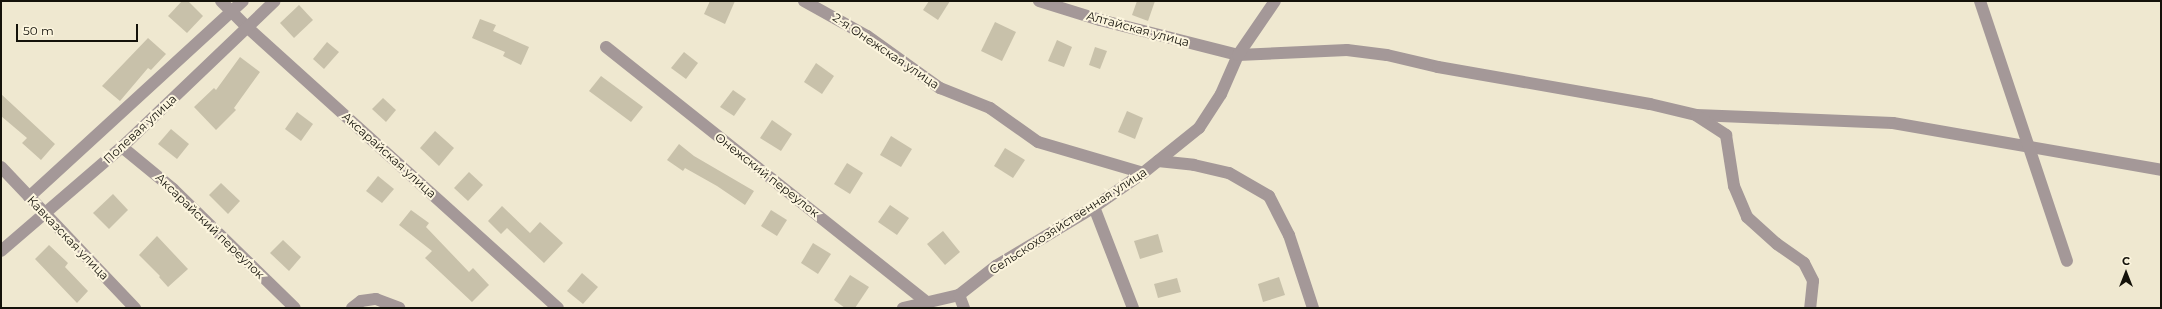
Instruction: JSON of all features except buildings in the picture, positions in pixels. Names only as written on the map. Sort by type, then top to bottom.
[{"type":"street","name":"Аксарайская улица","points":[[221,1],[247,27],[558,308]]},
{"type":"street","points":[[28,197],[243,1]]},
{"type":"street","name":"Полевая улица","points":[[1,251],[122,147],[275,1]]},
{"type":"street","name":"2-я Онежская улица","points":[[804,1],[867,36],[940,88],[990,108],[1038,142],[1143,173]]},
{"type":"street","name":"Алтайская улица","points":[[1039,1],[1100,20],[1238,55],[1347,50],[1387,55],[1438,67],[1650,104],[1696,115]]},
{"type":"street","name":"Сельскохозяйственная улица","points":[[903,308],[959,295],[996,266],[1094,207],[1143,173],[1199,128],[1221,94],[1238,55],[1275,1]]},
{"type":"street","points":[[1980,1],[2067,261]]},
{"type":"street","name":"Онежский переулок","points":[[606,48],[928,302]]},
{"type":"street","points":[[1696,115],[1893,123],[2161,170]]},
{"type":"street","points":[[1696,115],[1726,135],[1734,186],[1747,217],[1777,244],[1804,263],[1813,281],[1810,308]]},
{"type":"street","name":"Аксарайский переулок","points":[[122,147],[173,189],[295,308]]},
{"type":"street","points":[[1158,161],[1194,165],[1229,173],[1269,196],[1289,235],[1313,308]]},
{"type":"street","name":"Кавказская улица","points":[[1,167],[44,214],[135,308]]},
{"type":"street","points":[[1094,207],[1133,308]]},
{"type":"street","points":[[959,295],[964,308]]},
{"type":"street","points":[[352,308],[361,301],[376,299],[399,308]]}]
